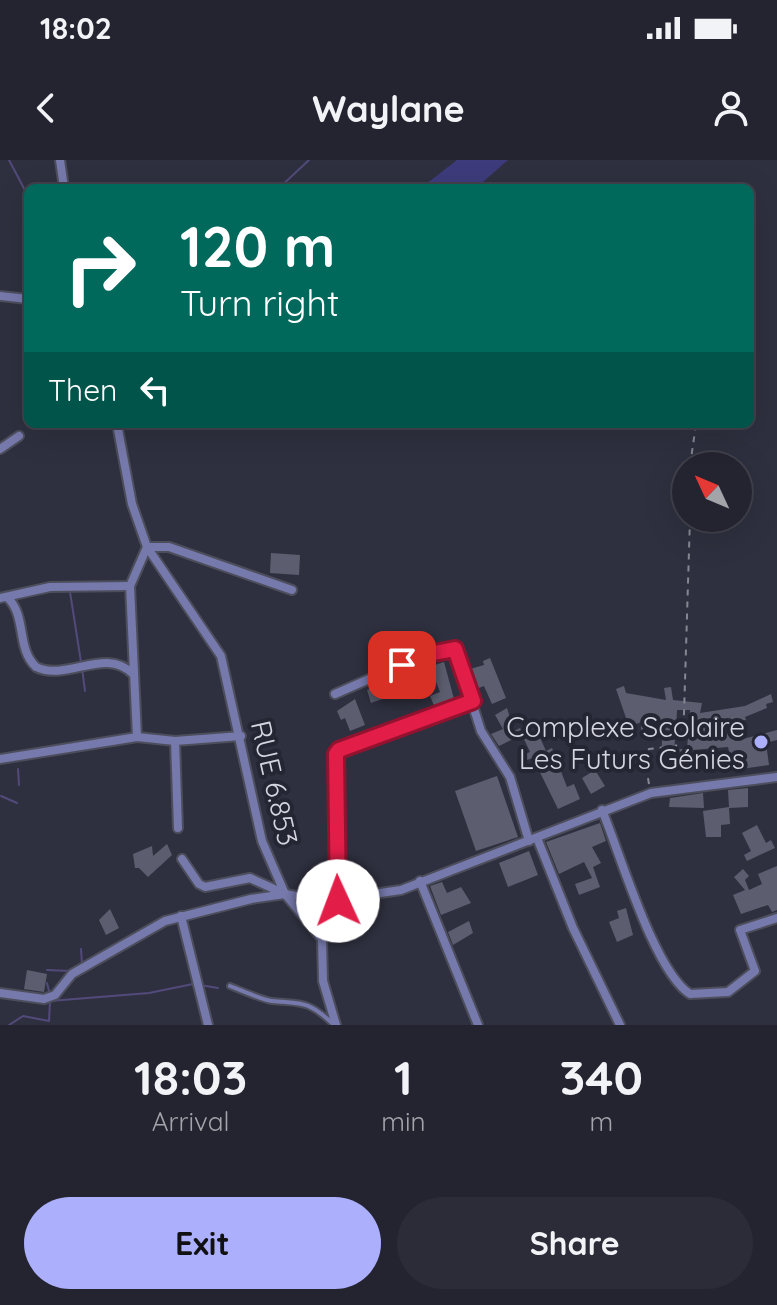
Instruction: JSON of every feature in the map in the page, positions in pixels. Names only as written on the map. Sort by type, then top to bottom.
[{"type":"street","points":[[61,161],[64,184]]},
{"type":"street","points":[[0,296],[24,299]]},
{"type":"street","name":"RUE 6.853","points":[[118,428],[132,504],[147,547],[209,634],[221,656],[262,841],[285,894],[322,939],[323,981],[335,1025]]},
{"type":"street","points":[[0,449],[19,436]]},
{"type":"street","points":[[137,737],[130,586],[147,547],[169,547],[292,590]]},
{"type":"street","points":[[4,598],[50,587],[130,586]]},
{"type":"street","points":[[4,598],[15,605],[23,648],[36,667],[59,670],[113,662],[133,674]]},
{"type":"street","points":[[335,694],[424,655],[455,649],[481,731],[510,777],[533,840],[620,1025]]},
{"type":"street","points":[[338,901],[336,754],[339,750],[473,701]]},
{"type":"street","points":[[0,759],[137,737],[175,741],[241,736]]},
{"type":"street","points":[[175,741],[178,828]]},
{"type":"street","points":[[182,859],[199,884],[205,887],[250,878],[285,894],[338,901],[401,890],[651,793],[777,777]]},
{"type":"street","points":[[602,810],[651,937],[682,988],[706,996],[728,992],[755,971],[740,930],[777,918]]},
{"type":"street","points":[[420,881],[478,1025]]},
{"type":"street","points":[[0,993],[44,999],[55,995],[72,974],[149,929],[181,916],[285,894]]},
{"type":"street","points":[[181,916],[208,1025]]},
{"type":"lane","points":[[230,986],[243,993],[258,993],[271,1001],[301,1002],[335,1025]]},
{"type":"path","points":[[692,452],[695,428]]},
{"type":"path","points":[[651,793],[644,755],[649,749],[676,746],[684,714],[690,532]]},
{"type":"shaded area","points":[[457,160],[508,160],[481,184],[423,184]]},
{"type":"building","points":[[271,553],[300,555],[299,575],[270,573]]},
{"type":"building","points":[[490,658],[506,698],[492,704],[484,686],[476,689],[470,669],[484,665],[483,661]]},
{"type":"building","points":[[444,662],[454,699],[435,708],[430,696],[440,692],[435,679],[408,692],[401,676]]},
{"type":"building","points":[[399,679],[401,682],[386,690],[388,697],[371,703],[367,690]]},
{"type":"building","points":[[624,686],[626,693],[666,700],[664,688],[671,687],[673,700],[702,703],[700,713],[745,706],[771,694],[773,702],[766,704],[767,708],[745,717],[746,720],[732,722],[735,741],[777,730],[777,740],[766,743],[769,765],[733,770],[728,747],[693,750],[694,764],[661,764],[662,740],[675,740],[674,749],[687,749],[690,710],[677,710],[676,732],[652,727],[651,734],[641,732],[641,722],[629,727],[616,689]]},
{"type":"building","points":[[355,699],[365,725],[350,731],[345,718],[341,720],[337,711]]},
{"type":"building","points":[[507,708],[514,731],[520,728],[523,734],[499,746],[491,734],[503,729],[495,715]]},
{"type":"building","points":[[538,733],[546,751],[552,748],[567,787],[574,784],[580,799],[558,809],[533,758],[527,760],[525,754],[530,752],[524,739]]},
{"type":"building","points":[[595,770],[605,786],[591,794],[582,778]]},
{"type":"building","points":[[497,776],[518,837],[476,851],[455,791]]},
{"type":"building","points":[[748,788],[748,807],[729,808],[730,824],[721,825],[721,837],[706,837],[703,811],[729,807],[728,790]]},
{"type":"building","points":[[703,793],[704,808],[669,807],[670,798]]},
{"type":"building","points":[[600,823],[606,841],[592,847],[601,863],[593,867],[600,887],[579,895],[575,884],[592,878],[584,862],[559,874],[546,842]]},
{"type":"building","points":[[757,825],[766,843],[771,840],[775,848],[747,861],[744,855],[751,851],[742,833]]},
{"type":"building","points":[[167,844],[172,855],[148,877],[135,868],[133,854],[152,846],[153,856]]},
{"type":"building","points":[[529,851],[538,875],[508,887],[499,863]]},
{"type":"building","points":[[777,866],[777,910],[772,912],[768,905],[741,914],[733,895],[745,890],[734,877],[743,869],[749,876],[745,880],[749,890],[762,884],[758,874]]},
{"type":"building","points":[[442,882],[447,893],[461,887],[471,903],[441,915],[430,886]]},
{"type":"building","points":[[626,908],[633,935],[617,942],[609,922],[619,918],[617,911]]},
{"type":"building","points":[[110,909],[119,928],[106,935],[99,920]]},
{"type":"building","points":[[469,921],[473,933],[453,945],[448,932]]},
{"type":"building","points":[[27,970],[47,974],[44,992],[24,989]]},
{"type":"waterway","points":[[9,160],[24,188]]},
{"type":"waterway","points":[[283,184],[309,160]]},
{"type":"waterway","points":[[70,592],[81,662]]},
{"type":"waterway","points":[[82,668],[85,691]]},
{"type":"waterway","points":[[18,769],[19,785]]},
{"type":"waterway","points":[[1,796],[17,803]]},
{"type":"waterway","points":[[81,949],[82,964]]},
{"type":"waterway","points":[[47,970],[70,971]]},
{"type":"waterway","points":[[47,983],[50,995]]},
{"type":"waterway","points":[[50,1001],[149,993],[193,984]]},
{"type":"waterway","points":[[200,985],[218,988]]},
{"type":"waterway","points":[[9,1025],[23,1016],[49,1021],[50,1002]]},
{"type":"place","name":"Complexe Scolaire Les Futurs Génies","points":[[761,742]]},
{"type":"route","points":[[338,901],[336,754],[339,750],[473,701],[455,649],[424,655],[402,665]]}]
